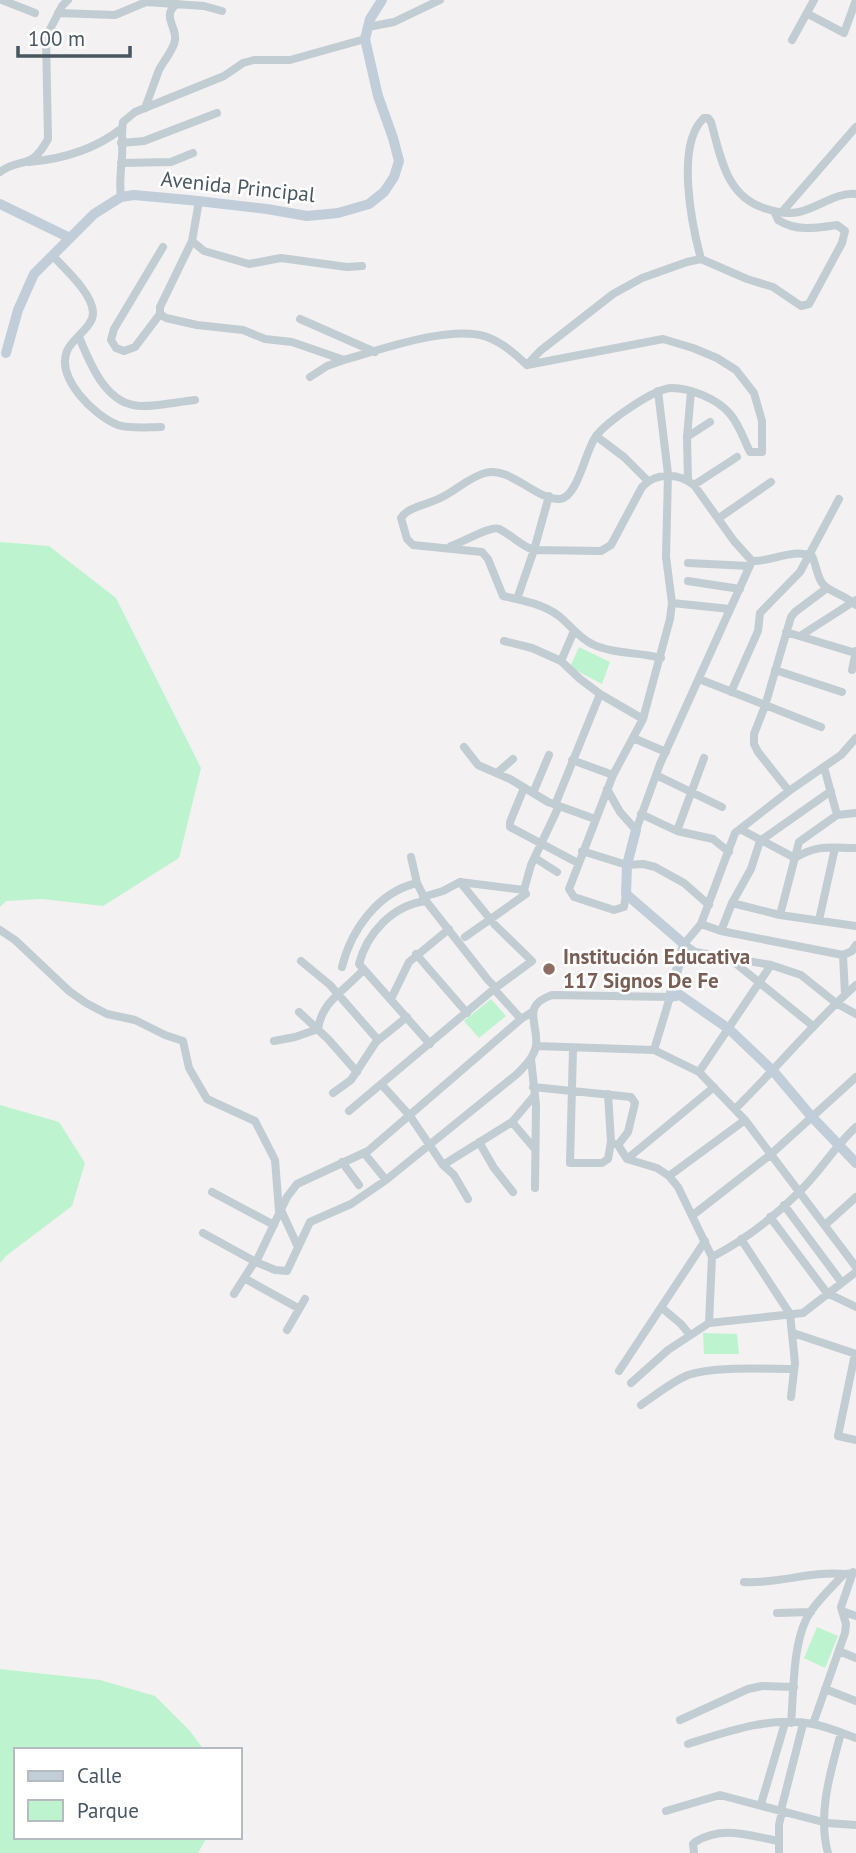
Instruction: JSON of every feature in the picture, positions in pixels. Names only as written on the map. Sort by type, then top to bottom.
[{"type":"street","points":[[2,0],[35,13]]},
{"type":"street","points":[[29,162],[41,152],[48,139],[46,37],[68,0]]},
{"type":"street","points":[[367,33],[370,19],[382,0]]},
{"type":"street","points":[[3,356],[18,310],[34,274],[94,214],[121,197],[118,176],[122,122],[145,108],[225,76],[243,63],[254,60],[290,60],[367,33],[440,0]]},
{"type":"street","points":[[792,40],[814,0]]},
{"type":"street","points":[[808,14],[844,33],[856,0]]},
{"type":"street","points":[[58,13],[115,15],[146,2],[222,10]]},
{"type":"street","points":[[145,108],[159,72],[175,44],[176,36],[169,17],[172,8],[177,4]]},
{"type":"street","name":"Avenida Principal","points":[[121,197],[134,195],[199,201],[307,216],[338,213],[369,204],[384,192],[394,177],[399,161],[378,96],[367,33]]},
{"type":"street","points":[[121,143],[144,141],[217,113]]},
{"type":"street","points":[[701,259],[691,220],[688,188],[692,135],[702,119],[708,118],[711,122],[723,166],[735,188],[747,201],[778,211],[799,212],[834,198],[856,194]]},
{"type":"street","points":[[527,365],[540,351],[613,294],[667,268],[701,259],[747,279],[774,287],[800,306],[809,304],[842,243],[845,230],[837,225],[812,228],[792,226],[778,220],[778,211],[856,127]]},
{"type":"street","points":[[0,172],[4,168],[29,162],[69,156],[104,143],[121,129]]},
{"type":"street","points":[[121,163],[171,162],[193,153]]},
{"type":"street","points":[[163,247],[114,329],[111,340],[116,348],[124,351],[135,346],[160,314],[160,307],[192,241],[199,201]]},
{"type":"street","points":[[0,204],[70,238]]},
{"type":"street","points":[[192,241],[204,251],[249,264],[281,258],[336,266],[362,266]]},
{"type":"street","points":[[52,256],[74,279],[92,305],[93,318],[68,349],[64,366],[67,378],[99,413],[118,425],[161,427]]},
{"type":"street","points":[[160,314],[166,318],[197,325],[243,330],[265,339],[292,342],[344,360]]},
{"type":"street","points":[[300,319],[375,352]]},
{"type":"street","points":[[310,377],[327,366],[344,360],[446,334],[485,336],[506,347],[527,365]]},
{"type":"street","points":[[79,337],[91,365],[107,389],[120,400],[139,406],[195,400]]},
{"type":"street","points":[[527,365],[663,339],[717,358],[736,370],[754,393],[762,421],[762,452],[750,452],[730,414],[720,405],[691,391],[671,388],[658,391],[596,436],[570,495],[560,499],[549,496],[499,472],[488,472],[474,477],[440,499],[405,511],[401,518],[407,539],[413,545],[482,552],[488,559],[503,596],[542,606],[592,644],[618,652],[639,652],[661,658]]},
{"type":"street","points":[[658,391],[668,474],[666,557],[672,603],[661,658],[643,719],[613,775],[582,851],[569,889],[574,897],[614,910],[624,907],[627,865],[641,814],[698,679],[751,564]]},
{"type":"street","points":[[691,391],[687,437],[691,483]]},
{"type":"street","points":[[687,437],[710,422]]},
{"type":"street","points":[[596,436],[624,457],[648,481]]},
{"type":"street","points":[[691,483],[737,457]]},
{"type":"street","points":[[448,547],[469,540],[490,528],[498,528],[525,547],[534,550],[601,551],[611,545],[635,499],[648,481],[668,474],[691,483],[751,564]]},
{"type":"street","points":[[719,518],[771,482]]},
{"type":"street","points":[[517,598],[549,496]]},
{"type":"street","points":[[731,692],[758,631],[760,613],[800,572],[839,499]]},
{"type":"street","points":[[688,563],[751,564],[796,552],[812,556],[821,582],[827,588],[855,602],[800,636]]},
{"type":"street","points":[[688,581],[740,589]]},
{"type":"street","points":[[789,791],[754,744],[754,734],[765,706],[786,632],[795,612],[827,588]]},
{"type":"street","points":[[672,603],[730,609]]},
{"type":"street","points":[[561,661],[574,631]]},
{"type":"street","points":[[786,632],[856,652],[852,670]]},
{"type":"street","points":[[504,641],[532,648],[561,661],[600,694],[643,719]]},
{"type":"street","points":[[775,670],[842,692]]},
{"type":"street","points":[[698,679],[821,727]]},
{"type":"street","points":[[465,937],[525,895],[524,890],[535,858],[600,694]]},
{"type":"street","points":[[633,738],[666,752]]},
{"type":"street","points":[[654,1051],[684,944],[701,924],[735,834],[789,791],[841,755],[856,738]]},
{"type":"street","points":[[464,747],[478,765],[557,806],[595,819]]},
{"type":"street","points":[[533,793],[550,755]]},
{"type":"street","points":[[677,831],[704,758]]},
{"type":"street","points":[[497,773],[513,759]]},
{"type":"street","points":[[572,760],[613,775]]},
{"type":"street","points":[[824,767],[837,815]]},
{"type":"street","points":[[656,775],[722,807]]},
{"type":"street","points":[[524,788],[509,825],[578,863]]},
{"type":"street","points":[[607,789],[620,812],[636,830]]},
{"type":"street","points":[[721,931],[732,903],[751,869],[760,841],[831,791]]},
{"type":"street","points":[[780,915],[799,842],[837,815],[856,813]]},
{"type":"street","points":[[641,814],[677,831],[713,839],[729,852]]},
{"type":"street","points":[[740,829],[795,858]]},
{"type":"street","points":[[795,858],[805,851],[822,846],[856,848]]},
{"type":"street","points":[[819,920],[835,848]]},
{"type":"street","points":[[582,851],[627,865],[643,864],[655,867],[684,883],[709,905]]},
{"type":"street","points":[[411,857],[424,899],[521,1019]]},
{"type":"street","points":[[535,858],[557,872]]},
{"type":"street","points":[[342,967],[346,951],[364,920],[390,896],[405,886],[417,883]]},
{"type":"street","points":[[430,1044],[360,967],[360,961],[373,934],[386,919],[460,883],[524,890]]},
{"type":"street","points":[[349,1111],[495,988],[532,961],[490,919],[460,883]]},
{"type":"street","points":[[626,894],[695,952],[771,965],[801,975],[836,1003],[856,1014]]},
{"type":"street","points":[[732,903],[780,915],[856,926]]},
{"type":"street","points":[[701,924],[721,931],[844,955],[856,945]]},
{"type":"street","points":[[391,999],[401,976],[416,954],[449,929]]},
{"type":"street","points":[[0,930],[86,1003],[107,1014],[135,1020],[183,1041],[189,1068],[207,1099],[254,1121],[275,1160],[280,1212],[298,1247]]},
{"type":"street","points":[[416,954],[467,1013]]},
{"type":"street","points":[[844,955],[845,994]]},
{"type":"street","points":[[727,956],[813,1026]]},
{"type":"street","points":[[301,961],[337,993],[378,1040]]},
{"type":"street","points":[[699,1072],[771,965]]},
{"type":"street","points":[[318,1029],[325,1007],[363,970]]},
{"type":"street","points":[[735,1109],[774,1072],[813,1026],[856,985]]},
{"type":"street","points":[[203,1233],[255,1261],[286,1272],[310,1222],[351,1204],[386,1180],[517,1074],[531,1059],[536,1046],[532,1012],[535,1005],[544,997],[552,995],[680,995],[729,1029],[774,1072],[856,1163]]},
{"type":"street","points":[[299,1012],[357,1072]]},
{"type":"street","points":[[234,1294],[297,1184],[364,1153],[532,1012]]},
{"type":"street","points":[[332,1093],[351,1080],[378,1040],[407,1017]]},
{"type":"street","points":[[274,1041],[318,1029]]},
{"type":"street","points":[[536,1046],[654,1051],[699,1072],[745,1120],[856,1267]]},
{"type":"street","points":[[534,1091],[571,1090],[631,1097],[635,1103],[628,1132],[614,1144],[605,1162],[570,1163],[571,1090],[573,1049]]},
{"type":"street","points":[[531,1059],[535,1188]]},
{"type":"street","points":[[693,1215],[770,1155],[856,1077]]},
{"type":"street","points":[[382,1085],[410,1116],[443,1165],[454,1175],[468,1199]]},
{"type":"street","points":[[627,1159],[714,1087]]},
{"type":"street","points":[[443,1165],[512,1122],[534,1091]]},
{"type":"street","points":[[608,1094],[614,1144],[627,1159],[657,1168],[669,1176],[705,1241],[712,1257],[709,1323]]},
{"type":"street","points":[[669,1176],[745,1120]]},
{"type":"street","points":[[512,1122],[534,1148]]},
{"type":"street","points":[[712,1257],[770,1217],[800,1191],[837,1144],[856,1128]]},
{"type":"street","points":[[479,1142],[513,1192]]},
{"type":"street","points":[[364,1153],[386,1180]]},
{"type":"street","points":[[342,1162],[359,1185]]},
{"type":"street","points":[[212,1192],[274,1225]]},
{"type":"street","points":[[825,1225],[856,1197]]},
{"type":"street","points":[[784,1205],[842,1283]]},
{"type":"street","points":[[770,1217],[827,1293],[856,1307]]},
{"type":"street","points":[[741,1238],[790,1314],[794,1368],[791,1397]]},
{"type":"street","points":[[620,1371],[705,1241]]},
{"type":"street","points":[[631,1383],[668,1350],[709,1323],[803,1313],[856,1272]]},
{"type":"street","points":[[244,1278],[298,1308]]},
{"type":"street","points":[[287,1330],[305,1299]]},
{"type":"street","points":[[662,1308],[690,1335]]},
{"type":"street","points":[[793,1334],[856,1354],[838,1436],[856,1440]]},
{"type":"street","points":[[641,1405],[674,1381],[690,1374],[794,1368]]},
{"type":"street","points":[[744,1581],[766,1583],[827,1572],[851,1573]]},
{"type":"street","points":[[779,1853],[781,1810],[808,1724],[825,1689],[845,1633],[846,1624],[841,1607],[851,1573]]},
{"type":"street","points":[[761,1804],[788,1723],[803,1628],[811,1612],[851,1573]]},
{"type":"street","points":[[842,1611],[856,1616]]},
{"type":"street","points":[[777,1613],[811,1612]]},
{"type":"street","points":[[839,1651],[856,1658]]},
{"type":"street","points":[[680,1720],[748,1689],[762,1686],[794,1687]]},
{"type":"street","points":[[825,1689],[856,1701]]},
{"type":"street","points":[[688,1744],[736,1728],[765,1723],[808,1724],[856,1738]]},
{"type":"street","points":[[828,1853],[824,1834],[829,1778],[841,1733]]},
{"type":"street","points":[[666,1811],[720,1795],[825,1823],[856,1825]]},
{"type":"street","points":[[694,1853],[695,1842],[723,1832],[779,1841]]},
{"type":"green space","points":[[0,542],[49,546],[116,598],[201,768],[179,858],[103,906],[42,899],[6,901],[0,907]]},
{"type":"green space","points":[[579,647],[610,662],[602,684],[570,667]]},
{"type":"green space","points":[[491,999],[506,1016],[479,1038],[464,1021]]},
{"type":"green space","points":[[0,1105],[59,1122],[85,1163],[72,1206],[0,1263]]},
{"type":"green space","points":[[703,1333],[737,1334],[739,1354],[704,1354]]},
{"type":"green space","points":[[817,1627],[838,1636],[825,1668],[804,1658]]},
{"type":"green space","points":[[0,1669],[100,1680],[155,1696],[190,1731],[203,1748],[14,1748],[14,1839],[206,1839],[198,1853],[0,1853]]},
{"type":"place","name":"Institución Educativa 117 Signos De Fe","points":[[549,969]]}]
